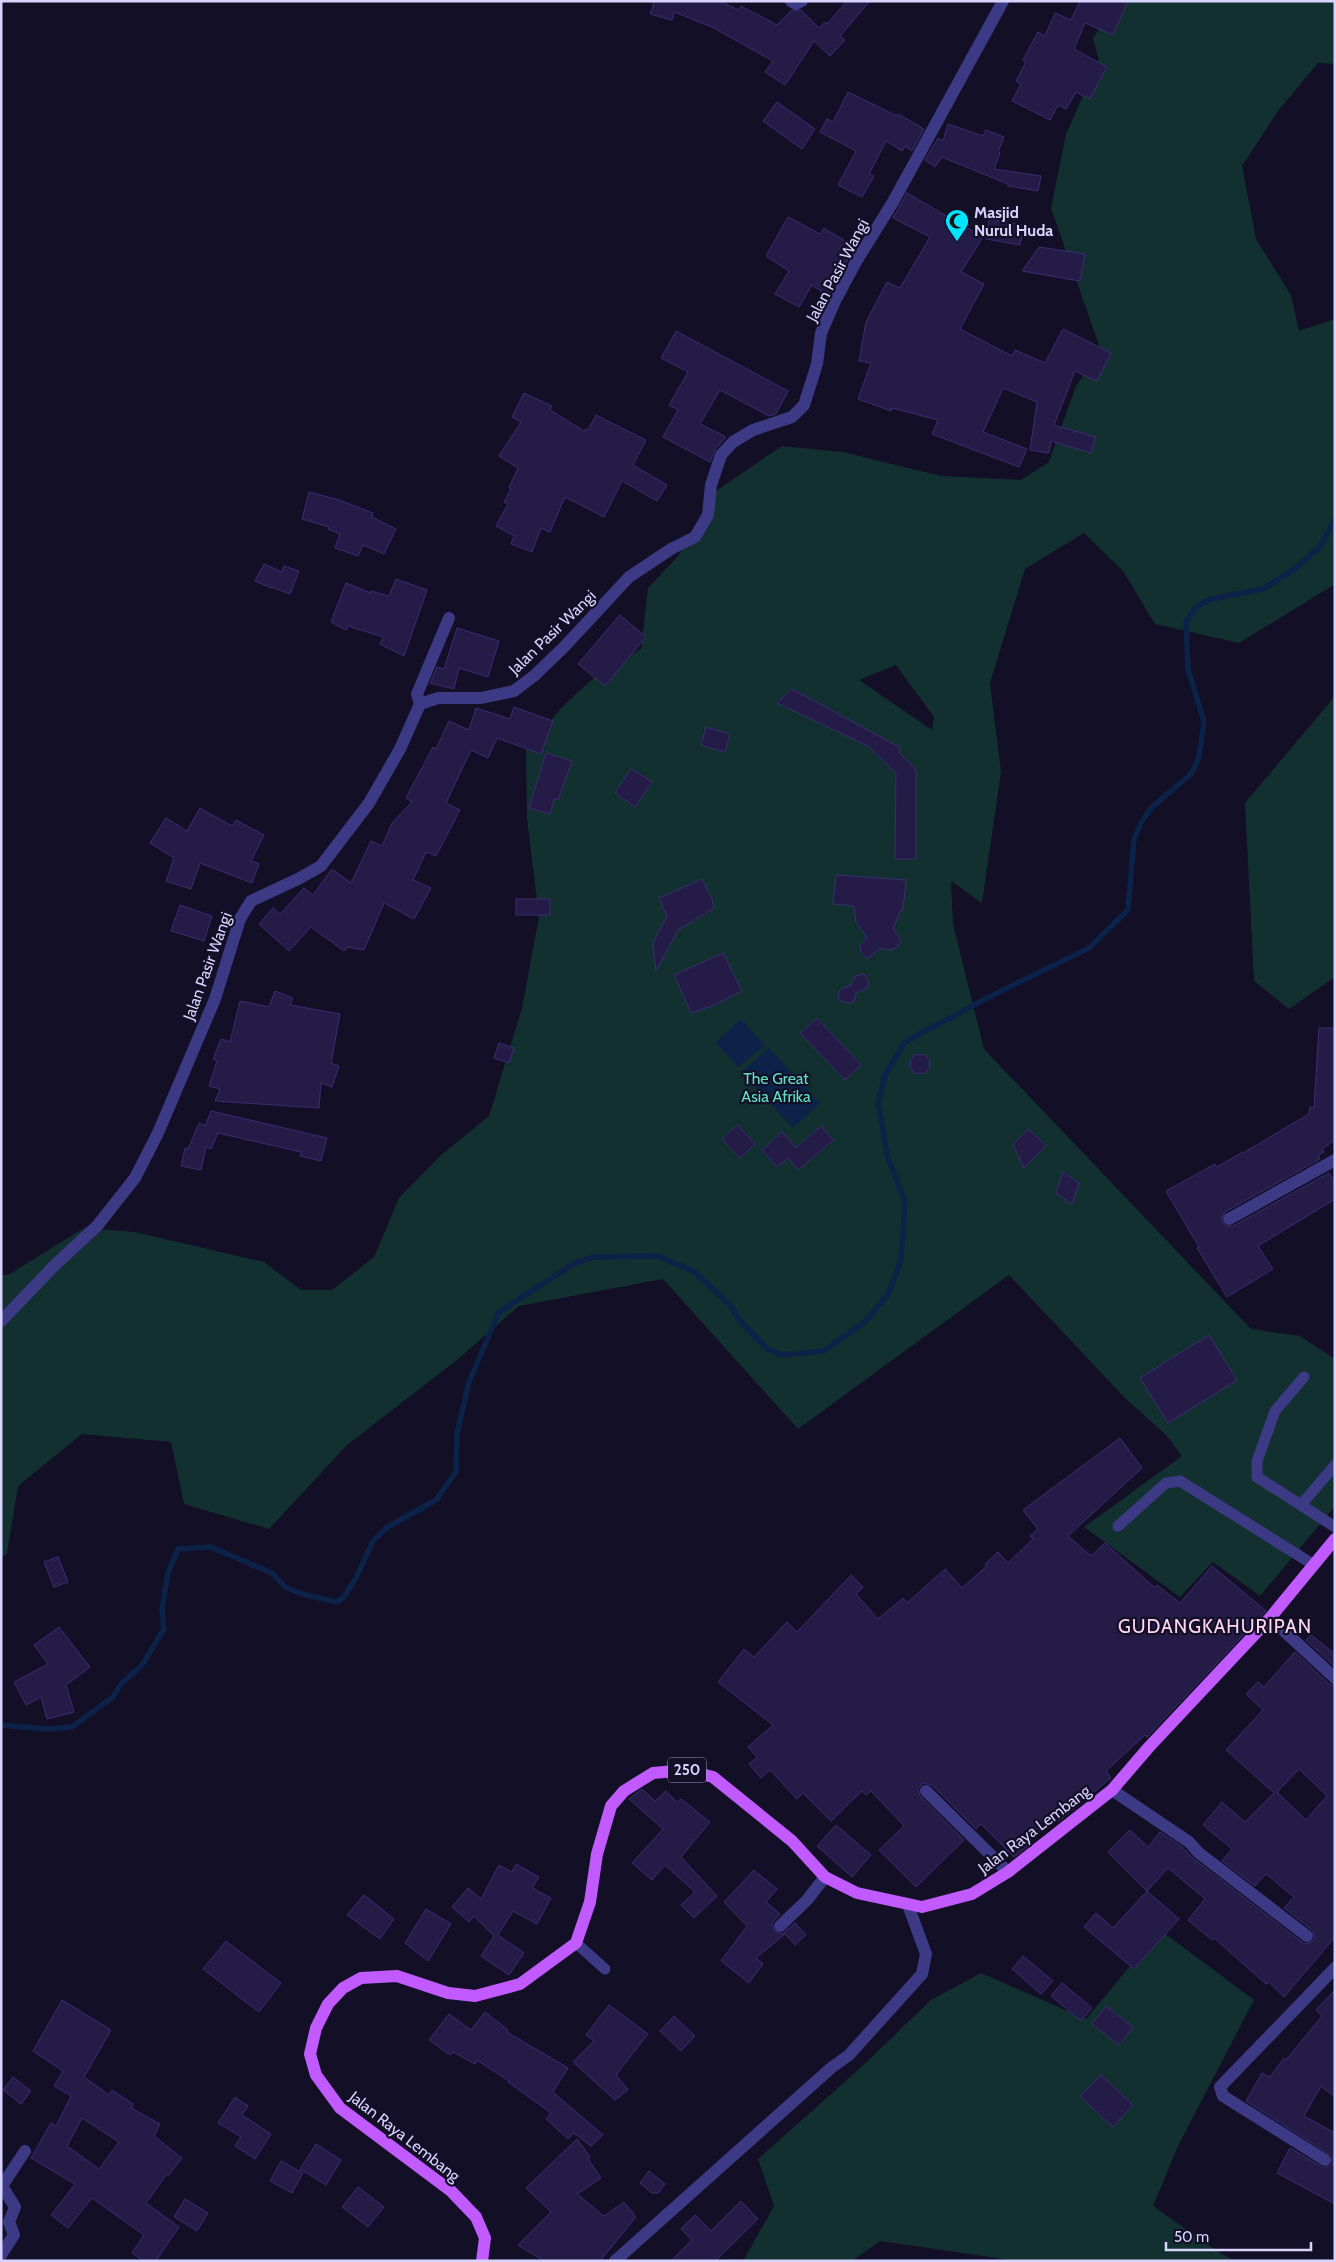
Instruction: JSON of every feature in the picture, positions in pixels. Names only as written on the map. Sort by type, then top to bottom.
[{"type":"main road","name":"Jalan Raya Lembang","points":[[482,2261],[484,2238],[476,2217],[451,2192],[340,2108],[316,2075],[310,2054],[316,2028],[328,2004],[343,1988],[360,1978],[397,1976],[448,1993],[475,1996],[520,1984],[576,1943],[590,1902],[597,1854],[611,1806],[624,1791],[653,1772],[686,1770],[713,1777],[792,1841],[825,1877],[857,1893],[922,1907],[972,1894],[1008,1872],[1112,1790],[1149,1747],[1270,1618],[1335,1539]]},
{"type":"street","points":[[791,1],[796,4],[802,1]]},
{"type":"street","name":"Jalan Pasir Wangi","points":[[1,1321],[55,1265],[97,1226],[135,1178],[158,1133],[215,999],[240,919],[251,901],[321,866],[369,803],[400,750],[420,704],[438,698],[471,699],[510,694],[519,688],[565,646],[629,577],[670,549],[695,537],[708,515],[712,485],[720,455],[733,442],[753,430],[792,417],[804,405],[817,364],[821,333],[835,301],[857,260],[893,202],[1003,1]]},
{"type":"street","points":[[420,704],[417,694],[449,618]]},
{"type":"street","points":[[1229,1220],[1335,1160]]},
{"type":"street","points":[[1270,1618],[1335,1678]]},
{"type":"street","points":[[1112,1790],[1189,1842],[1199,1853],[1307,1936]]},
{"type":"street","points":[[926,1791],[1008,1872]]},
{"type":"street","points":[[780,1926],[807,1900],[825,1877]]},
{"type":"street","points":[[615,2261],[830,2068],[849,2055],[922,1974],[926,1954],[908,1905]]},
{"type":"street","points":[[1325,2160],[1223,2096],[1220,2087],[1334,1972]]},
{"type":"street","points":[[1,2255],[14,2235],[9,2222],[15,2207],[2,2186],[25,2151]]},
{"type":"lane","points":[[1304,1377],[1275,1412],[1257,1461],[1257,1478],[1335,1527]]},
{"type":"lane","points":[[1301,1505],[1335,1465]]},
{"type":"lane","points":[[1118,1526],[1166,1483],[1180,1481],[1314,1564]]},
{"type":"lane","points":[[576,1943],[605,1969]]},
{"type":"green space","name":"The Great Asia Afrika","points":[[1115,1],[1335,1],[1335,64],[1318,63],[1278,111],[1242,166],[1256,239],[1291,295],[1299,331],[1335,319],[1335,584],[1239,643],[1155,624],[1123,571],[1084,533],[1025,569],[990,683],[1001,772],[982,903],[951,881],[953,924],[984,1049],[1251,1329],[1300,1336],[1335,1359],[1335,1506],[1260,1596],[1213,1562],[1180,1597],[1084,1527],[1182,1456],[1167,1436],[1125,1398],[1009,1275],[798,1429],[663,1279],[519,1306],[457,1360],[347,1445],[269,1529],[184,1504],[171,1442],[82,1434],[18,1486],[7,1553],[1,1559],[1,1275],[8,1275],[84,1228],[135,1232],[264,1262],[301,1290],[332,1290],[374,1257],[399,1198],[441,1155],[489,1116],[522,1008],[539,917],[527,819],[526,749],[565,704],[597,675],[641,649],[648,588],[679,555],[713,493],[782,446],[843,452],[941,476],[1021,480],[1049,462],[1076,386],[1101,351],[1051,208],[1066,134],[1099,60],[1093,39]],"holes":[[[896,665],[934,717],[932,730],[859,680]]]},
{"type":"green space","points":[[1335,696],[1335,977],[1289,1009],[1254,981],[1245,803]]},
{"type":"green space","points":[[1160,1930],[1254,2000],[1178,2146],[1153,2206],[1220,2253],[1235,2261],[1017,2261],[880,2241],[852,2261],[743,2261],[774,2206],[758,2159],[858,2070],[931,2000],[981,1973],[1086,2019]]},
{"type":"water","points":[[741,1019],[765,1045],[738,1067],[716,1042]]},
{"type":"water","points":[[769,1048],[820,1103],[793,1128],[742,1072]]},
{"type":"building","points":[[649,1],[719,1],[739,10],[741,6],[777,25],[791,11],[801,10],[819,28],[825,22],[827,24],[847,1],[870,1],[840,36],[845,40],[830,56],[814,41],[785,85],[765,72],[773,61],[712,27],[674,12],[672,20],[650,14],[654,3]]},
{"type":"building","points":[[1080,1],[1128,1],[1113,35],[1085,23],[1074,49],[1107,67],[1090,99],[1076,92],[1066,109],[1058,105],[1050,120],[1012,101],[1021,84],[1016,81],[1026,62],[1023,60],[1038,32],[1045,36],[1055,13],[1071,20]]},
{"type":"building","points":[[848,92],[897,116],[898,114],[924,129],[912,151],[905,146],[902,151],[886,141],[869,174],[874,176],[862,197],[838,185],[856,151],[820,132],[827,119],[833,122]]},
{"type":"building","points":[[777,102],[815,129],[802,149],[763,121]]},
{"type":"building","points":[[948,124],[983,136],[986,130],[1004,137],[994,169],[1041,176],[1038,191],[1008,186],[1008,184],[942,157],[935,167],[925,160],[938,138],[943,141]]},
{"type":"building","points":[[907,193],[983,237],[961,272],[984,284],[960,329],[1012,356],[1015,350],[1045,363],[1063,329],[1111,353],[1097,381],[1075,371],[1054,425],[1096,437],[1091,453],[1051,441],[1049,453],[1030,450],[1037,402],[1003,388],[983,432],[1027,449],[1019,467],[932,434],[938,420],[892,408],[891,411],[858,399],[871,363],[859,361],[866,322],[887,282],[900,288],[930,237],[893,218]]},
{"type":"building","points":[[788,217],[820,234],[824,228],[855,247],[828,296],[812,285],[799,307],[775,294],[789,271],[766,256]]},
{"type":"building","points":[[989,219],[1024,225],[1020,245],[986,239]]},
{"type":"building","points":[[1039,247],[1085,254],[1080,281],[1022,271]]},
{"type":"building","points":[[676,331],[788,391],[776,414],[769,416],[720,390],[700,424],[726,437],[715,450],[710,462],[663,437],[678,410],[669,405],[688,372],[661,358]]},
{"type":"building","points":[[524,393],[552,406],[550,410],[584,431],[588,430],[596,415],[646,440],[633,465],[667,485],[657,501],[622,481],[604,517],[565,497],[550,532],[541,528],[532,552],[511,544],[514,536],[496,526],[508,504],[504,502],[511,489],[509,488],[518,468],[499,456],[521,422],[512,417]]},
{"type":"building","points":[[309,492],[339,500],[373,513],[372,517],[396,529],[384,554],[363,545],[358,556],[335,548],[340,534],[328,529],[329,527],[302,519]]},
{"type":"building","points":[[264,564],[282,572],[284,566],[299,571],[290,594],[255,581]]},
{"type":"building","points":[[396,579],[427,590],[404,656],[380,644],[383,637],[348,626],[346,630],[331,622],[346,583],[371,593],[371,591],[389,596]]},
{"type":"building","points":[[620,615],[646,637],[605,686],[578,664]]},
{"type":"building","points":[[457,628],[499,641],[488,677],[459,668],[454,689],[430,683],[437,667],[444,669]]},
{"type":"building","points":[[792,689],[901,748],[899,752],[916,770],[916,859],[895,859],[896,773],[868,746],[777,703]]},
{"type":"building","points":[[514,707],[553,721],[541,754],[497,738],[488,758],[471,750],[446,803],[460,810],[436,856],[426,852],[413,880],[431,888],[414,919],[384,903],[364,950],[348,947],[344,951],[311,927],[289,951],[259,924],[273,908],[280,914],[304,888],[313,895],[332,869],[351,883],[371,841],[382,846],[392,823],[412,802],[406,798],[433,747],[436,749],[449,721],[469,730],[476,708],[510,719]]},
{"type":"building","points":[[706,727],[730,734],[725,752],[701,745]]},
{"type":"building","points":[[546,753],[572,761],[558,800],[554,799],[550,814],[529,808]]},
{"type":"building","points":[[631,769],[652,782],[635,807],[615,793]]},
{"type":"building","points":[[200,808],[232,826],[236,820],[264,835],[251,861],[259,864],[252,883],[200,863],[191,889],[166,881],[174,858],[150,843],[166,818],[187,831]]},
{"type":"building","points":[[836,875],[906,880],[903,910],[901,910],[893,928],[901,941],[897,947],[892,950],[880,948],[867,959],[861,953],[860,945],[867,937],[856,922],[854,906],[833,904]]},
{"type":"building","points":[[702,879],[712,899],[714,908],[678,930],[656,971],[653,943],[667,916],[659,898]]},
{"type":"building","points":[[516,899],[550,899],[550,915],[516,915]]},
{"type":"building","points":[[180,905],[212,916],[204,941],[171,931]]},
{"type":"building","points":[[723,953],[742,991],[714,1005],[691,1013],[674,975]]},
{"type":"building","points":[[864,974],[869,983],[866,989],[856,993],[854,1001],[850,1003],[842,1002],[838,997],[842,988],[850,986],[855,976]]},
{"type":"building","points":[[275,991],[293,998],[290,1005],[340,1014],[331,1063],[339,1066],[332,1087],[321,1083],[319,1108],[215,1101],[220,1089],[209,1086],[217,1061],[213,1059],[221,1039],[230,1042],[240,1001],[269,1007]]},
{"type":"building","points":[[817,1018],[861,1065],[845,1080],[800,1033]]},
{"type":"building","points":[[1319,1028],[1335,1028],[1335,1140],[1322,1149],[1324,1152],[1318,1155],[1320,1159],[1225,1212],[1221,1219],[1225,1226],[1233,1226],[1329,1173],[1335,1183],[1335,1199],[1258,1246],[1273,1269],[1227,1297],[1197,1248],[1199,1247],[1166,1191],[1215,1164],[1217,1167],[1243,1153],[1309,1114],[1310,1107],[1314,1108]]},
{"type":"building","points":[[499,1043],[514,1048],[509,1063],[494,1058]]},
{"type":"building","points":[[920,1054],[927,1057],[930,1064],[927,1071],[920,1074],[913,1071],[910,1064],[913,1057]]},
{"type":"building","points":[[211,1111],[327,1138],[321,1161],[300,1156],[301,1152],[218,1133],[211,1149],[206,1147],[201,1170],[181,1166],[185,1148],[188,1149],[199,1123],[205,1126]]},
{"type":"building","points":[[737,1125],[755,1144],[740,1158],[722,1139]]},
{"type":"building","points":[[821,1126],[833,1140],[798,1170],[788,1158],[777,1167],[762,1150],[782,1132],[796,1148]]},
{"type":"building","points":[[1029,1129],[1046,1146],[1024,1168],[1013,1144]]},
{"type":"building","points":[[1063,1172],[1079,1183],[1072,1204],[1056,1193]]},
{"type":"building","points":[[1209,1335],[1237,1380],[1168,1423],[1140,1378]]},
{"type":"building","points":[[1120,1438],[1142,1468],[1068,1536],[1091,1556],[1105,1543],[1155,1588],[1157,1585],[1180,1603],[1212,1566],[1266,1611],[1147,1737],[1145,1735],[1106,1771],[1111,1778],[1059,1821],[1055,1817],[1027,1843],[1029,1845],[1014,1857],[981,1824],[976,1829],[932,1785],[923,1783],[918,1789],[920,1796],[964,1840],[916,1887],[879,1850],[904,1826],[871,1791],[866,1795],[862,1791],[831,1821],[803,1793],[797,1799],[770,1770],[761,1778],[749,1764],[757,1757],[748,1747],[773,1725],[718,1682],[744,1649],[754,1657],[787,1622],[797,1632],[851,1575],[863,1587],[856,1594],[878,1619],[903,1598],[907,1603],[945,1569],[962,1588],[987,1566],[985,1564],[998,1552],[1008,1563],[1033,1539],[1030,1536],[1038,1529],[1023,1510]]},
{"type":"building","points":[[58,1557],[68,1582],[54,1587],[44,1562]]},
{"type":"building","points":[[59,1627],[90,1667],[66,1685],[74,1712],[47,1719],[41,1697],[26,1705],[14,1682],[48,1664],[34,1645]]},
{"type":"building","points":[[1311,1635],[1335,1654],[1335,1667],[1306,1640]]},
{"type":"building","points":[[1295,1652],[1329,1684],[1335,1686],[1335,1937],[1284,1997],[1269,1982],[1266,1984],[1214,1938],[1212,1940],[1188,1920],[1205,1899],[1168,1868],[1147,1891],[1108,1852],[1130,1830],[1148,1847],[1160,1832],[1181,1846],[1194,1859],[1302,1942],[1306,1944],[1313,1941],[1315,1937],[1312,1930],[1284,1908],[1294,1897],[1266,1874],[1255,1886],[1222,1861],[1232,1849],[1203,1825],[1222,1802],[1245,1822],[1274,1793],[1226,1750],[1263,1710],[1246,1694],[1258,1682],[1264,1687]],"holes":[[[1299,1769],[1327,1796],[1306,1820],[1277,1792]]]},
{"type":"building","points":[[642,1789],[655,1801],[666,1791],[677,1802],[681,1799],[710,1822],[681,1857],[717,1896],[694,1918],[681,1905],[695,1892],[665,1865],[652,1880],[632,1863],[663,1829],[629,1799]]},
{"type":"building","points":[[836,1825],[871,1855],[852,1877],[817,1846]]},
{"type":"building","points":[[516,1864],[539,1877],[532,1888],[551,1898],[537,1924],[513,1911],[498,1935],[524,1953],[509,1975],[481,1956],[494,1936],[474,1916],[469,1922],[452,1907],[468,1888],[481,1899],[499,1865],[512,1872]]},
{"type":"building","points":[[754,1870],[777,1889],[766,1902],[780,1914],[772,1923],[774,1931],[782,1934],[795,1923],[806,1935],[795,1945],[785,1934],[756,1958],[763,1964],[749,1983],[721,1961],[747,1926],[724,1902]]},
{"type":"building","points":[[1147,1891],[1179,1919],[1134,1969],[1084,1927],[1096,1913],[1113,1928]]},
{"type":"building","points":[[364,1895],[394,1919],[380,1939],[347,1915]]},
{"type":"building","points":[[426,1909],[451,1924],[428,1961],[405,1943]]},
{"type":"building","points":[[226,1941],[281,1983],[259,2012],[203,1969]]},
{"type":"building","points":[[1023,1956],[1053,1981],[1041,1994],[1012,1969]]},
{"type":"building","points":[[1062,1983],[1092,2008],[1081,2021],[1051,1996]]},
{"type":"building","points":[[1335,1990],[1335,2097],[1321,2086],[1304,2116],[1335,2133],[1335,2204],[1277,2173],[1290,2148],[1324,2168],[1332,2165],[1332,2156],[1246,2101],[1262,2073],[1270,2077],[1284,2058],[1286,2060],[1322,2016],[1316,2010]]},
{"type":"building","points":[[62,2000],[111,2030],[84,2077],[109,2095],[112,2090],[133,2104],[131,2108],[160,2124],[154,2136],[182,2158],[169,2175],[167,2174],[146,2203],[179,2227],[156,2261],[144,2261],[132,2253],[144,2235],[92,2198],[68,2228],[51,2215],[75,2184],[31,2158],[51,2123],[56,2126],[71,2096],[54,2086],[63,2071],[33,2051]],"holes":[[[82,2118],[119,2142],[99,2169],[67,2146]]]},
{"type":"building","points":[[609,2005],[648,2034],[616,2075],[628,2090],[615,2100],[573,2062],[594,2041],[586,2035]]},
{"type":"building","points":[[1106,2006],[1133,2027],[1119,2045],[1092,2024]]},
{"type":"building","points":[[485,2012],[508,2030],[507,2032],[568,2068],[553,2092],[603,2135],[591,2146],[574,2133],[568,2139],[546,2119],[551,2113],[509,2081],[477,2060],[475,2064],[453,2052],[450,2055],[429,2040],[449,2014],[471,2030]]},
{"type":"building","points":[[674,2016],[695,2036],[681,2051],[660,2031]]},
{"type":"building","points":[[1101,2075],[1133,2105],[1113,2127],[1080,2096]]},
{"type":"building","points":[[13,2077],[31,2091],[21,2104],[3,2090]]},
{"type":"building","points":[[235,2097],[248,2106],[242,2115],[271,2134],[255,2159],[235,2146],[241,2137],[218,2123]]},
{"type":"building","points":[[577,2139],[590,2157],[588,2159],[601,2178],[577,2194],[604,2216],[624,2202],[636,2217],[600,2261],[544,2261],[518,2245],[551,2212],[526,2188]]},
{"type":"building","points":[[316,2144],[341,2160],[326,2185],[300,2169]]},
{"type":"building","points":[[281,2161],[303,2173],[292,2193],[270,2181]]},
{"type":"building","points":[[649,2171],[665,2184],[658,2193],[652,2193],[640,2183]]},
{"type":"building","points":[[358,2187],[384,2207],[368,2227],[342,2207]]},
{"type":"building","points":[[185,2199],[208,2213],[197,2231],[174,2217]]},
{"type":"building","points":[[741,2201],[758,2219],[715,2261],[671,2261],[692,2240],[681,2229],[695,2215],[711,2231]]},
{"type":"waterway","points":[[1,1725],[46,1729],[72,1727],[112,1698],[121,1684],[142,1665],[164,1629],[162,1610],[168,1573],[178,1549],[211,1547],[272,1573],[285,1587],[302,1594],[337,1602],[344,1597],[356,1578],[373,1541],[386,1528],[436,1500],[456,1472],[457,1433],[469,1382],[499,1312],[575,1263],[593,1257],[657,1256],[693,1271],[730,1305],[740,1321],[766,1348],[782,1355],[824,1351],[866,1321],[888,1294],[901,1260],[905,1202],[888,1158],[878,1103],[885,1075],[905,1042],[989,997],[1089,948],[1128,910],[1134,839],[1141,823],[1151,808],[1192,773],[1199,757],[1204,722],[1188,669],[1186,622],[1196,607],[1211,599],[1263,589],[1293,570],[1320,547],[1335,519]]},
{"type":"place","name":"Masjid Nurul Huda","points":[[957,242]]},
{"type":"district","name":"GUDANGKAHURIPAN","points":[[1215,1626]]}]
